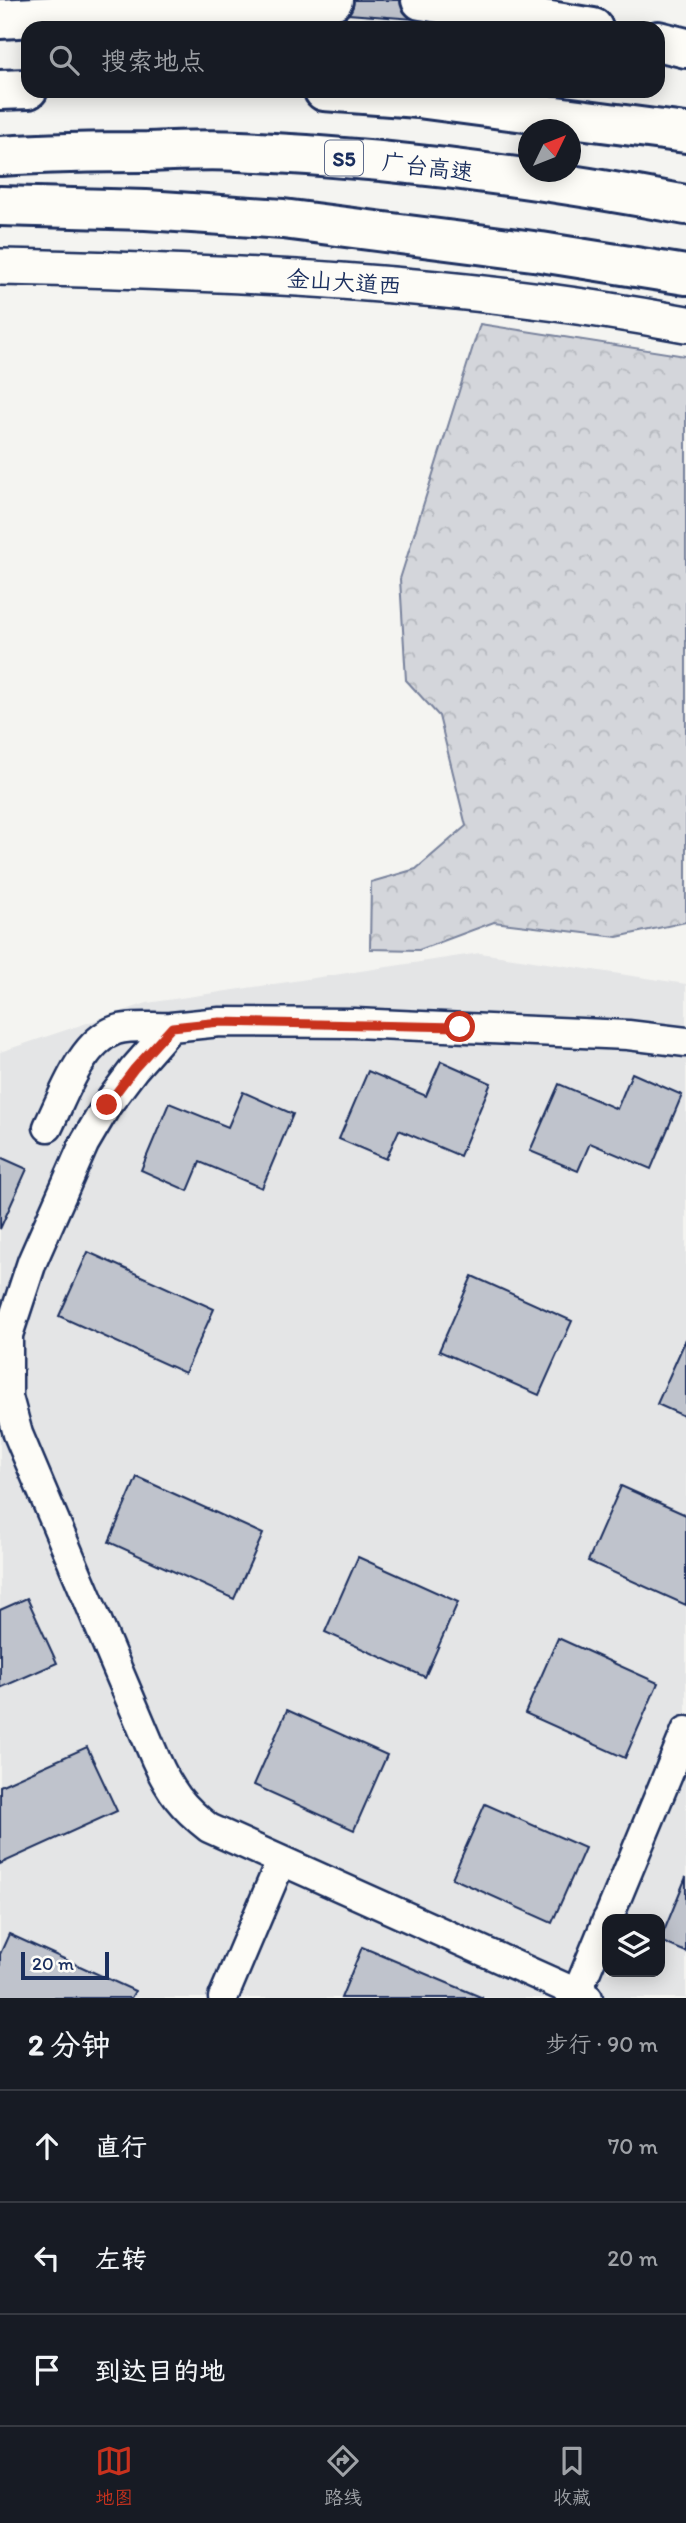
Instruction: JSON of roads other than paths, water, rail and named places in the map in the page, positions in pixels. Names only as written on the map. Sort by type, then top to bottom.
[{"type":"highway","points":[[0,19],[333,0]]},
{"type":"highway","points":[[421,0],[550,21]]},
{"type":"highway","points":[[665,43],[686,48]]},
{"type":"highway","points":[[0,90],[21,89]]},
{"type":"highway","points":[[425,98],[686,133]]},
{"type":"highway","name":"广台高速","points":[[0,156],[236,151],[361,159],[532,180],[686,205]]},
{"type":"highway","points":[[0,206],[146,210],[283,219],[541,252],[686,275]]},
{"type":"main road","name":"金山大道西","points":[[0,267],[146,270],[362,282],[514,296],[686,324]]},
{"type":"street","points":[[48,1127],[83,1057],[98,1040],[118,1030],[220,1022],[355,1023],[628,1035],[686,1042]]},
{"type":"street","points":[[172,1027],[134,1069],[107,1105],[84,1144],[32,1262],[8,1335],[8,1397],[18,1434],[169,1788],[189,1812],[209,1828],[582,1996],[602,1935]]},
{"type":"street","points":[[610,1914],[686,1731]]},
{"type":"street","points":[[223,1998],[281,1861]]}]
